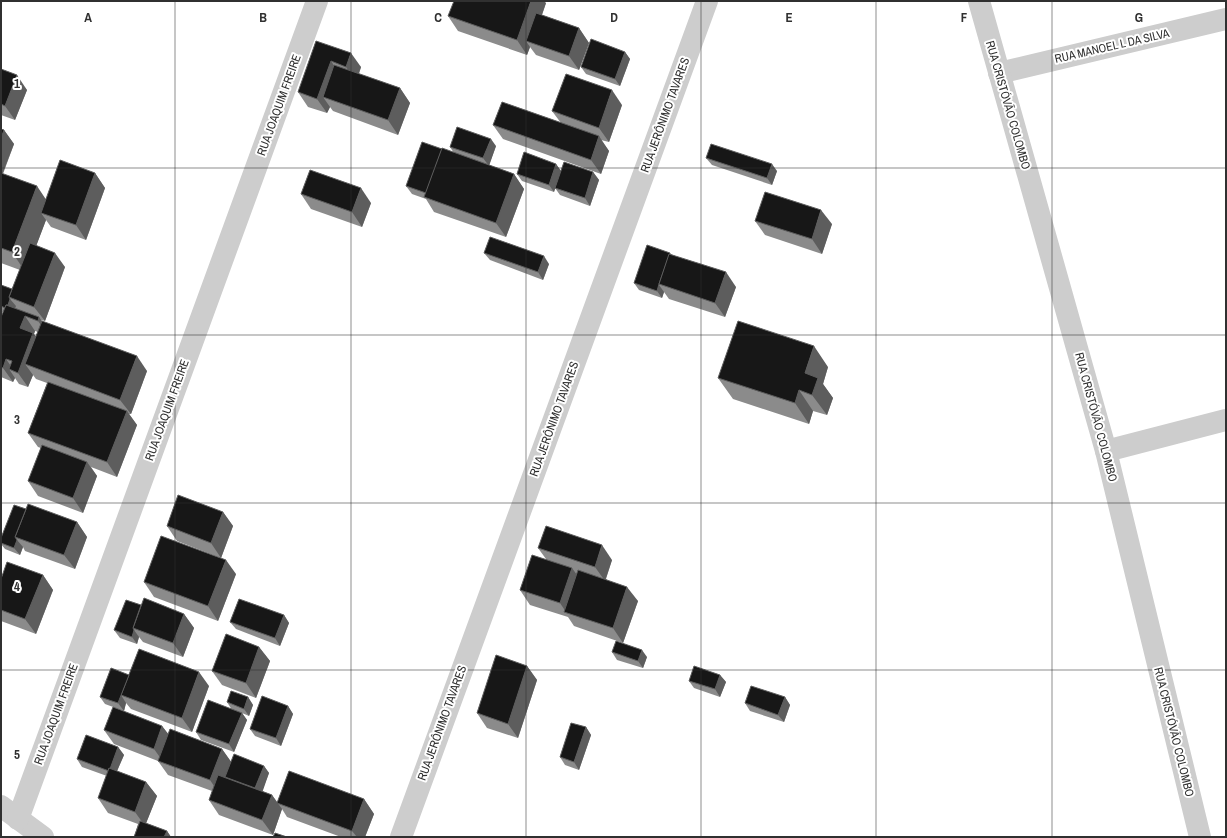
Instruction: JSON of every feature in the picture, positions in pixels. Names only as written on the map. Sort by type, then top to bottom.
[{"type":"street","name":"RUA JOAQUIM FREIRE","points":[[9,812],[317,1]]},
{"type":"street","name":"RUA JERÔNIMO TAVARES","points":[[401,837],[707,1]]},
{"type":"street","name":"RUA CRISTÓVÃO COLOMBO","points":[[979,1],[1106,451],[1200,837]]},
{"type":"street","name":"RUA MANOEL L DA SILVA","points":[[999,73],[1226,19]]},
{"type":"street","points":[[1106,451],[1226,420]]},
{"type":"street","points":[[9,812],[43,837]]},
{"type":"building","points":[[454,1],[531,1],[517,40],[448,16]]},
{"type":"building","points":[[536,13],[579,28],[569,56],[526,41]]},
{"type":"building","points":[[591,39],[625,52],[615,79],[581,67]]},
{"type":"building","points":[[316,41],[351,53],[346,67],[331,61],[317,99],[298,92]]},
{"type":"building","points":[[334,65],[400,88],[388,120],[323,97]]},
{"type":"building","points":[[1,69],[17,75],[5,106],[1,104]]},
{"type":"building","points":[[566,74],[612,90],[599,128],[552,111]]},
{"type":"building","points":[[502,102],[599,136],[591,160],[493,125]]},
{"type":"building","points":[[457,127],[491,139],[483,158],[450,147]]},
{"type":"building","points":[[1,129],[4,130],[1,138]]},
{"type":"building","points":[[422,142],[442,149],[426,193],[406,186]]},
{"type":"building","points":[[711,144],[772,164],[767,178],[706,158]]},
{"type":"building","points":[[442,148],[514,174],[496,223],[424,197]]},
{"type":"building","points":[[524,152],[556,164],[549,185],[517,174]]},
{"type":"building","points":[[60,160],[95,173],[76,225],[41,213]]},
{"type":"building","points":[[564,162],[593,172],[585,198],[555,188]]},
{"type":"building","points":[[310,170],[361,188],[352,212],[301,194]]},
{"type":"building","points":[[1,173],[37,186],[12,252],[1,248]]},
{"type":"building","points":[[765,192],[821,210],[812,239],[755,221]]},
{"type":"building","points":[[490,237],[544,256],[538,272],[484,253]]},
{"type":"building","points":[[30,243],[55,253],[34,307],[9,297]]},
{"type":"building","points":[[647,245],[670,253],[657,291],[634,283]]},
{"type":"building","points":[[669,254],[726,272],[715,303],[659,284]]},
{"type":"building","points":[[1,285],[12,289],[8,305],[6,305],[5,308],[1,306]]},
{"type":"building","points":[[6,305],[39,317],[38,321],[25,316],[20,328],[33,333],[18,373],[9,369],[12,361],[6,359],[3,368],[1,367],[1,317]]},
{"type":"building","points":[[42,321],[137,356],[120,400],[25,364]]},
{"type":"building","points":[[738,321],[814,346],[805,373],[818,378],[812,395],[799,390],[795,403],[718,378]]},
{"type":"building","points":[[48,382],[127,411],[107,462],[28,433]]},
{"type":"building","points":[[42,445],[87,462],[73,498],[28,481]]},
{"type":"building","points":[[178,495],[223,512],[211,543],[167,526]]},
{"type":"building","points":[[28,504],[77,522],[64,555],[15,537]]},
{"type":"building","points":[[14,505],[26,509],[15,537],[17,540],[14,548],[1,543],[1,538]]},
{"type":"building","points":[[546,526],[602,545],[595,567],[538,548]]},
{"type":"building","points":[[161,536],[226,560],[208,606],[144,582]]},
{"type":"building","points":[[532,555],[572,568],[560,603],[520,590]]},
{"type":"building","points":[[7,562],[43,575],[25,619],[1,610],[1,579]]},
{"type":"building","points":[[578,570],[627,587],[613,628],[564,612]]},
{"type":"building","points":[[144,598],[184,614],[173,643],[133,628]]},
{"type":"building","points":[[239,599],[284,615],[275,638],[230,622]]},
{"type":"building","points":[[126,600],[141,605],[133,628],[134,630],[132,637],[114,630]]},
{"type":"building","points":[[226,634],[259,647],[246,683],[212,671]]},
{"type":"building","points":[[616,641],[642,650],[638,661],[612,652]]},
{"type":"building","points":[[139,649],[199,672],[182,718],[121,695]]},
{"type":"building","points":[[496,655],[527,666],[508,724],[477,713]]},
{"type":"building","points":[[694,666],[720,675],[715,689],[689,681]]},
{"type":"building","points":[[111,668],[129,675],[118,703],[100,697]]},
{"type":"building","points":[[751,686],[785,697],[778,715],[745,703]]},
{"type":"building","points":[[231,691],[248,697],[244,709],[227,702]]},
{"type":"building","points":[[262,696],[288,706],[276,738],[250,729]]},
{"type":"building","points":[[208,700],[242,713],[229,744],[196,732]]},
{"type":"building","points":[[113,707],[162,726],[154,749],[104,730]]},
{"type":"building","points":[[571,723],[586,727],[574,762],[560,757]]},
{"type":"building","points":[[170,729],[222,749],[210,780],[158,761]]},
{"type":"building","points":[[86,735],[118,747],[109,771],[77,759]]},
{"type":"building","points":[[234,754],[264,766],[255,788],[225,777]]},
{"type":"building","points":[[109,768],[146,782],[135,812],[98,798]]},
{"type":"building","points":[[289,771],[364,799],[352,831],[277,803]]},
{"type":"building","points":[[218,775],[272,795],[262,820],[209,800]]},
{"type":"building","points":[[140,821],[167,831],[164,837],[134,837]]},
{"type":"building","points":[[275,833],[287,837],[273,837]]}]
